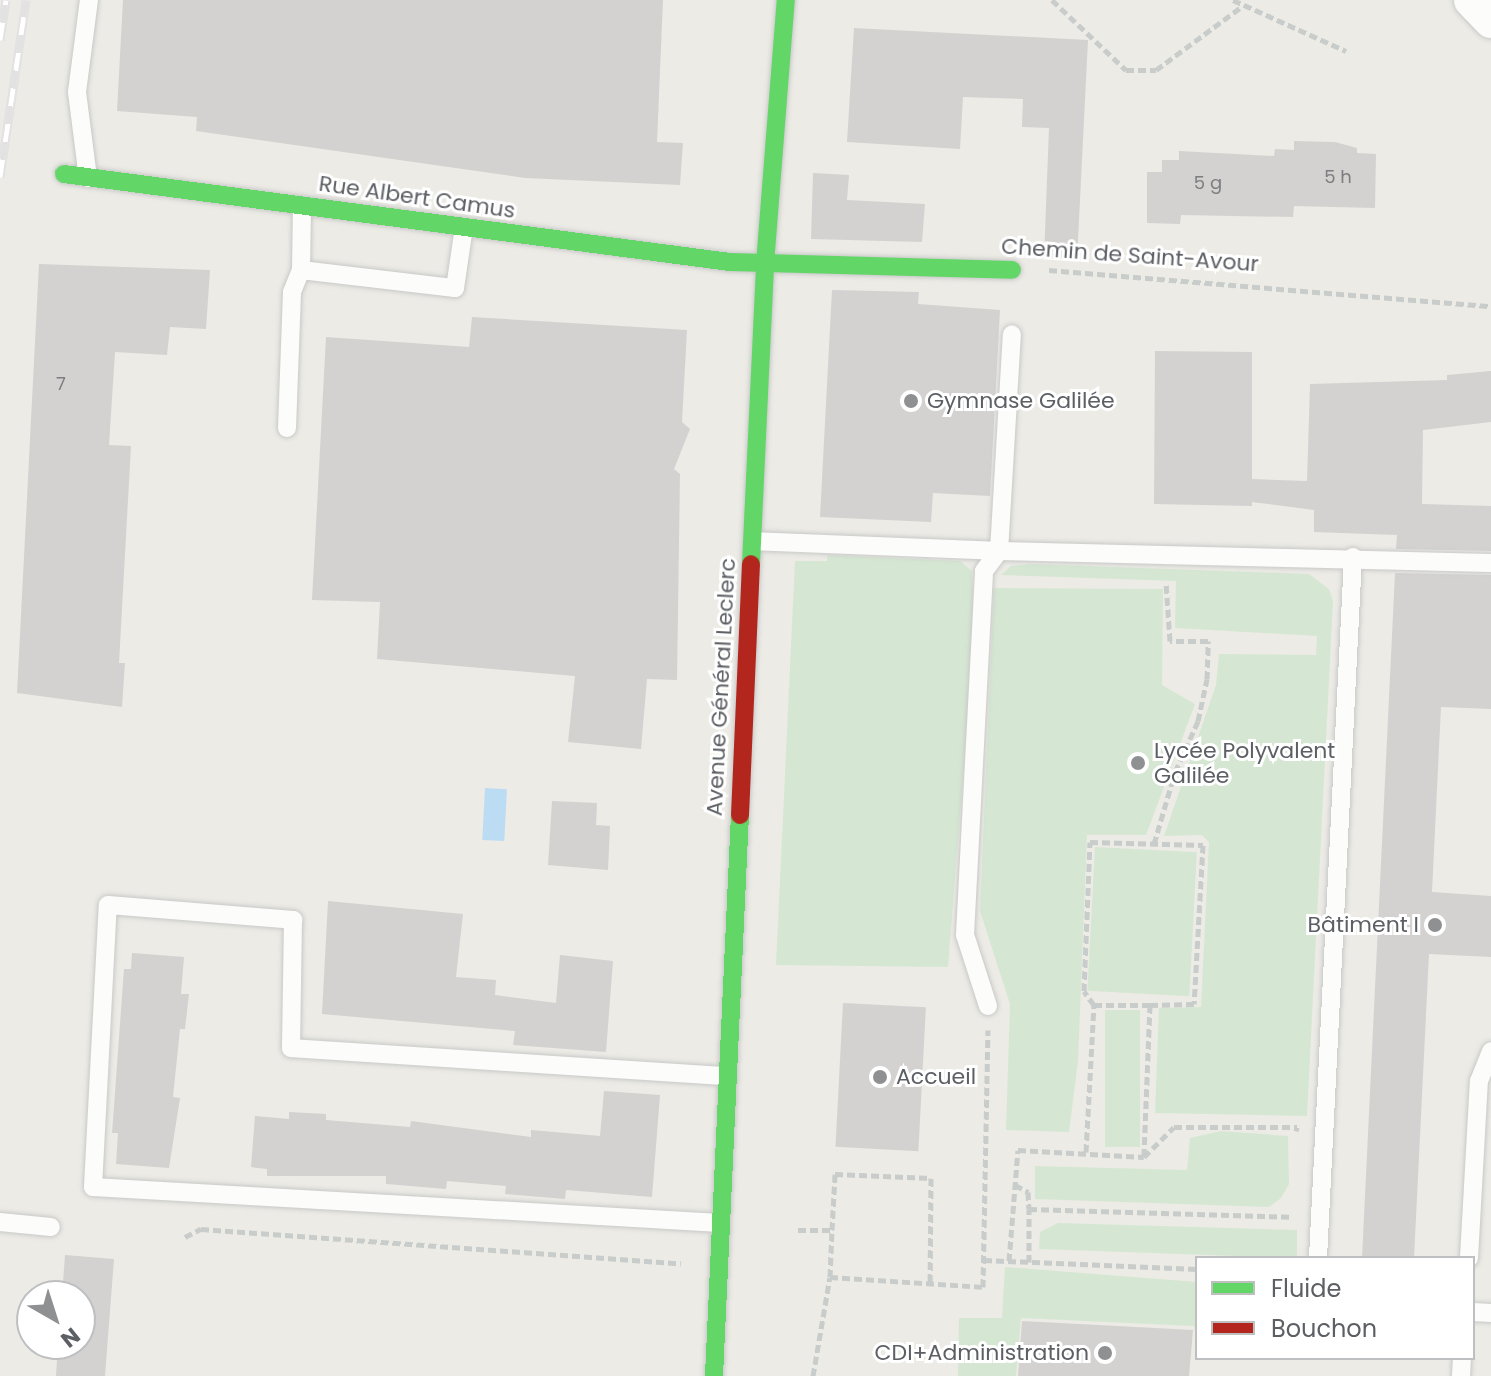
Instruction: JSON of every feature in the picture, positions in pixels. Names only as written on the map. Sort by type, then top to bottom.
[{"type":"main road","name":"Avenue Général Leclerc","points":[[714,1376],[765,264],[786,0]]},
{"type":"main road","name":"Rue Albert Camus","points":[[64,174],[765,264]]},
{"type":"main road","name":"Chemin de Saint-Avour","points":[[765,264],[1012,270]]},
{"type":"street","points":[[1472,0],[1491,20]]},
{"type":"lane","points":[[88,178],[77,92],[89,0]]},
{"type":"lane","points":[[287,428],[292,292],[301,270],[302,206]]},
{"type":"lane","points":[[301,270],[455,288],[464,227]]},
{"type":"lane","points":[[988,1006],[965,935],[984,571],[999,551],[1012,334]]},
{"type":"lane","points":[[753,541],[999,551],[1353,557],[1491,563]]},
{"type":"lane","points":[[1318,1256],[1353,557]]},
{"type":"lane","points":[[720,1223],[93,1187],[108,905],[293,920],[291,1048],[726,1076]]},
{"type":"lane","points":[[1469,1256],[1479,1081],[1491,1051]]},
{"type":"lane","points":[[0,1222],[51,1227]]},
{"type":"path","points":[[1052,0],[1126,70],[1156,70],[1241,7]]},
{"type":"path","points":[[1233,0],[1241,7],[1346,51]]},
{"type":"path","name":"Chemin de Saint-Avour","points":[[1012,270],[1129,275],[1491,306]]},
{"type":"path","points":[[1153,583],[1169,583],[1170,641],[1208,641],[1198,721],[1175,772],[1154,844]]},
{"type":"path","points":[[1086,1152],[1094,1005],[1084,991],[1090,842],[1203,845],[1194,1004],[1094,1005]]},
{"type":"path","points":[[1144,1157],[1150,1005]]},
{"type":"path","points":[[830,1277],[983,1287],[988,1006]]},
{"type":"path","points":[[1009,1261],[1018,1150],[1144,1157],[1174,1127],[1297,1127],[1296,1142]]},
{"type":"path","points":[[813,1376],[830,1277],[835,1174],[931,1178],[930,1283]]},
{"type":"path","points":[[1015,1185],[1028,1192],[1029,1262]]},
{"type":"path","points":[[1029,1209],[1293,1219],[1294,1204]]},
{"type":"path","points":[[185,1237],[201,1229],[668,1260],[692,1266]]},
{"type":"path","points":[[798,1230],[832,1230]]},
{"type":"path","points":[[984,1260],[1195,1269]]},
{"type":"green space","points":[[827,555],[960,561],[972,571],[974,635],[948,967],[776,965],[795,561],[827,561]]},
{"type":"green space","points":[[1030,564],[1309,574],[1329,589],[1333,601],[1307,1116],[1155,1113],[1159,1008],[1201,1007],[1209,842],[1202,835],[1164,836],[1216,685],[1219,654],[1316,655],[1317,636],[1175,628],[1176,581],[1001,575],[1011,566]]},
{"type":"green space","points":[[994,588],[1163,589],[1162,685],[1195,704],[1146,835],[1087,835],[1078,1061],[1069,1132],[1006,1130],[1010,1004],[980,911]]},
{"type":"green space","points":[[1095,847],[1197,852],[1189,996],[1087,991]]},
{"type":"green space","points":[[1105,1010],[1140,1010],[1140,1147],[1105,1147]]},
{"type":"green space","points":[[1221,1131],[1288,1136],[1289,1184],[1281,1198],[1269,1207],[1035,1199],[1035,1166],[1187,1170],[1190,1138]]},
{"type":"green space","points":[[1058,1223],[1297,1230],[1297,1256],[1039,1249],[1040,1232]]},
{"type":"green space","points":[[1005,1267],[1195,1282],[1195,1331],[1194,1326],[1021,1318],[1016,1376],[958,1376],[959,1318],[1002,1318]]},
{"type":"water","points":[[485,788],[507,789],[504,841],[482,840]]},
{"type":"building","points":[[123,0],[663,0],[657,142],[683,143],[680,185],[525,178],[196,131],[197,117],[117,111]]},
{"type":"building","points":[[854,28],[1088,40],[1077,260],[1044,258],[1049,128],[1022,127],[1023,99],[963,97],[960,149],[847,142]]},
{"type":"building","points":[[1294,141],[1335,142],[1357,148],[1357,153],[1376,154],[1375,208],[1294,206],[1293,217],[1181,215],[1180,224],[1147,223],[1147,172],[1162,172],[1162,160],[1179,160],[1179,151],[1274,156],[1275,149],[1294,150]]},
{"type":"building","points":[[813,173],[849,175],[847,200],[925,204],[922,242],[811,239]]},
{"type":"building","points":[[39,264],[210,270],[206,329],[170,327],[167,355],[115,352],[109,445],[131,446],[119,663],[125,663],[122,707],[17,693]]},
{"type":"building","name":"Gymnase Galilée","points":[[832,290],[919,292],[918,304],[1000,310],[990,496],[933,493],[931,522],[820,517]]},
{"type":"building","points":[[472,317],[687,330],[682,422],[690,429],[674,469],[680,474],[677,680],[647,679],[641,749],[568,742],[575,676],[377,659],[380,602],[312,600],[326,337],[469,347]]},
{"type":"building","points":[[1155,351],[1252,352],[1252,479],[1307,481],[1310,384],[1447,380],[1447,375],[1491,371],[1491,422],[1423,430],[1422,504],[1491,506],[1491,551],[1396,549],[1397,535],[1314,532],[1314,510],[1252,502],[1252,506],[1154,504]]},
{"type":"building","name":"Bâtiment I","points":[[1395,573],[1491,575],[1491,709],[1441,707],[1432,892],[1491,896],[1491,957],[1429,954],[1414,1256],[1362,1256]]},
{"type":"building","points":[[552,801],[597,803],[596,825],[610,826],[608,870],[548,865]]},
{"type":"building","points":[[328,901],[463,914],[456,977],[496,980],[495,995],[556,1003],[560,955],[613,961],[606,1052],[513,1045],[515,1031],[322,1014]]},
{"type":"building","points":[[132,953],[184,957],[181,994],[189,994],[185,1029],[180,1029],[173,1097],[180,1098],[169,1168],[116,1164],[118,1133],[112,1133],[124,969],[131,969]]},
{"type":"building","name":"Accueil","points":[[843,1003],[926,1007],[918,1151],[835,1147]]},
{"type":"building","points":[[604,1091],[660,1095],[652,1197],[566,1190],[565,1199],[505,1194],[506,1186],[447,1181],[446,1189],[386,1184],[386,1176],[267,1176],[267,1169],[251,1167],[255,1116],[289,1119],[289,1112],[326,1114],[326,1120],[410,1127],[411,1121],[531,1137],[531,1130],[600,1136]]},
{"type":"building","points":[[65,1255],[114,1259],[105,1376],[56,1376],[57,1360],[96,1360],[96,1280],[63,1280]]},
{"type":"building","name":"CDI+Administration","points":[[1022,1321],[1193,1330],[1189,1376],[1018,1376]]},
{"type":"railway","points":[[0,40],[6,0]]},
{"type":"railway","points":[[0,177],[26,0]]},
{"type":"traffic: fast","points":[[751,564],[765,264],[786,0]]},
{"type":"traffic: fast","points":[[64,174],[730,262],[1012,270]]},
{"type":"traffic: fast","points":[[714,1376],[740,815]]},
{"type":"traffic: jam","points":[[740,815],[751,564]]},
{"type":"place","name":"Gymnase Galilée","points":[[911,401]]},
{"type":"place","name":"Lycée Polyvalent Galilée","points":[[1138,763]]},
{"type":"place","name":"Bâtiment I","points":[[1435,925]]},
{"type":"place","name":"Accueil","points":[[880,1077]]},
{"type":"place","name":"CDI+Administration","points":[[1105,1353]]}]
